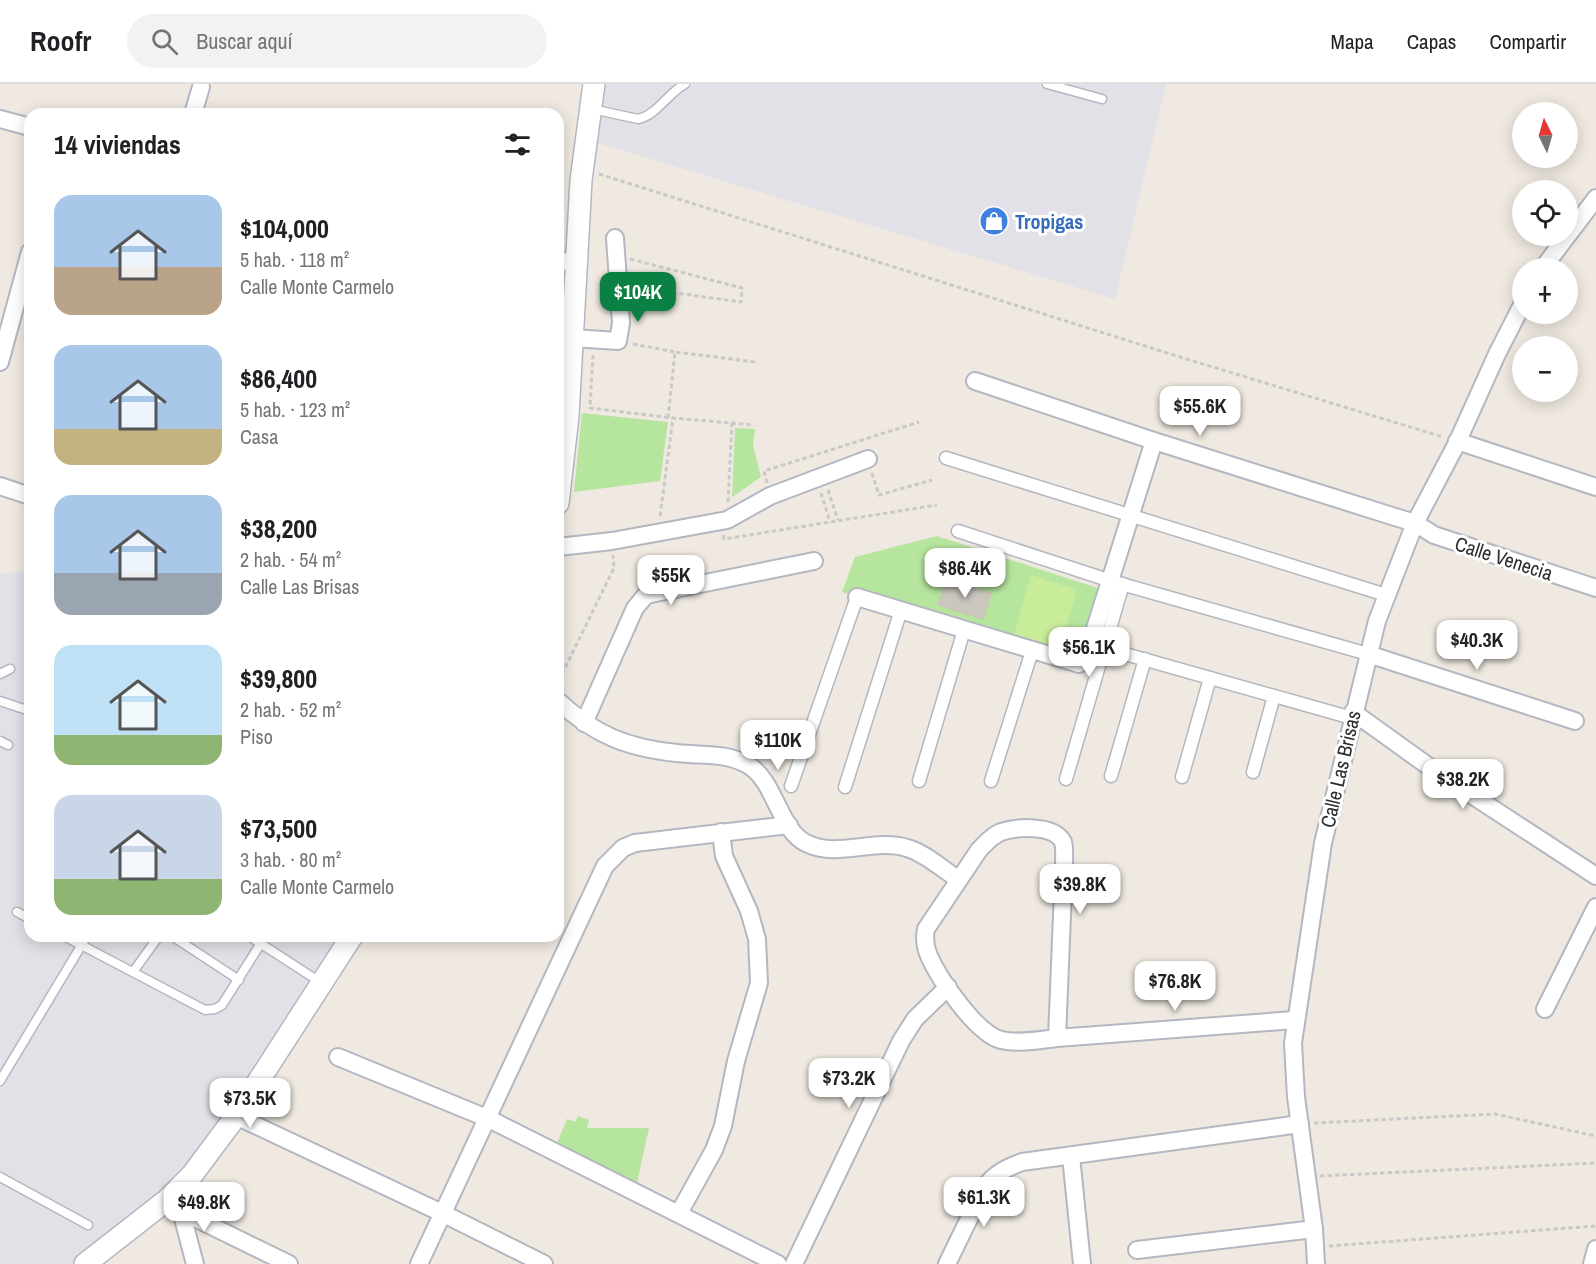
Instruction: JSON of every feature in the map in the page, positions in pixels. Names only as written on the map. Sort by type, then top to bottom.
[{"type":"street","points":[[564,411],[578,339],[565,304],[567,262],[583,169],[594,84]]},
{"type":"street","points":[[195,108],[201,87]]},
{"type":"street","points":[[0,119],[24,125]]},
{"type":"street","points":[[1578,221],[1596,198]]},
{"type":"street","points":[[578,339],[618,341],[621,323],[615,238]]},
{"type":"street","points":[[0,362],[24,274]]},
{"type":"street","name":"Calle Las Brisas","points":[[1316,1264],[1316,1246],[1293,1057],[1295,1020],[1323,843],[1368,654],[1386,595],[1415,524],[1458,441],[1513,324]]},
{"type":"street","name":"Calle Venecia","points":[[975,381],[1415,524],[1434,535],[1596,588]]},
{"type":"street","points":[[1066,779],[1104,648],[1131,517],[1154,441]]},
{"type":"street","points":[[1458,441],[1596,487]]},
{"type":"street","points":[[946,458],[1386,595]]},
{"type":"street","points":[[564,546],[612,541],[727,520],[770,496],[868,459]]},
{"type":"street","points":[[0,486],[24,494]]},
{"type":"street","points":[[957,531],[1117,582],[1368,654],[1575,721]]},
{"type":"street","points":[[584,723],[634,608],[646,595],[814,561]]},
{"type":"street","points":[[791,786],[857,597],[1079,664],[1084,660],[1117,582]]},
{"type":"street","points":[[844,787],[901,610]]},
{"type":"street","points":[[919,782],[964,630]]},
{"type":"street","points":[[1104,648],[1274,696],[1353,715],[1596,876]]},
{"type":"street","points":[[992,781],[1032,651]]},
{"type":"street","points":[[1111,776],[1144,659]]},
{"type":"street","points":[[1182,777],[1210,678]]},
{"type":"street","points":[[1254,772],[1274,696]]},
{"type":"street","points":[[564,707],[584,723],[622,743],[678,753],[712,754],[735,758],[751,767],[761,777],[795,835],[805,844],[817,847],[883,844],[906,847],[916,850],[958,879]]},
{"type":"street","points":[[419,1264],[489,1119],[600,877],[612,857],[635,843],[789,825]]},
{"type":"street","points":[[1057,1038],[1063,843],[1059,836],[1040,829],[1009,830],[988,840],[958,879],[926,929],[924,937],[929,957],[948,987],[974,1020],[994,1037],[1011,1041],[1057,1038],[1295,1020]]},
{"type":"street","points":[[679,1213],[714,1150],[723,1126],[736,1061],[759,983],[757,939],[748,911],[724,856],[722,832]]},
{"type":"street","points":[[1545,1009],[1596,907]]},
{"type":"street","points":[[85,1264],[174,1205],[192,1175],[236,1116],[348,942]]},
{"type":"street","points":[[794,1264],[901,1041],[915,1019],[948,987]]},
{"type":"street","points":[[338,1057],[489,1119],[778,1264]]},
{"type":"street","points":[[236,1116],[544,1264]]},
{"type":"street","points":[[947,1264],[991,1179],[1007,1168],[1022,1162],[1300,1124]]},
{"type":"street","points":[[1071,1156],[1082,1264]]},
{"type":"street","points":[[174,1205],[195,1264]]},
{"type":"street","points":[[174,1205],[289,1264]]},
{"type":"street","points":[[1137,1250],[1314,1229]]},
{"type":"street","points":[[1592,1264],[1596,1250]]},
{"type":"lane","points":[[592,109],[638,119],[645,118],[676,89],[685,84]]},
{"type":"lane","points":[[1047,84],[1102,99]]},
{"type":"lane","points":[[0,674],[10,669]]},
{"type":"lane","points":[[0,701],[24,709]]},
{"type":"lane","points":[[17,912],[24,916]]},
{"type":"lane","points":[[78,942],[205,1010],[215,1010],[222,1005],[261,943],[320,982]]},
{"type":"lane","points":[[133,972],[155,942]]},
{"type":"lane","points":[[181,942],[239,980]]},
{"type":"lane","points":[[0,1081],[82,944]]},
{"type":"lane","points":[[0,1177],[88,1225]]},
{"type":"path","points":[[583,169],[1180,357],[1458,441]]},
{"type":"path","points":[[616,256],[742,288],[741,302],[633,287]]},
{"type":"path","points":[[578,339],[583,348],[593,354],[590,408],[754,425]]},
{"type":"path","points":[[618,341],[675,352],[755,362]]},
{"type":"path","points":[[658,533],[675,352]]},
{"type":"path","points":[[770,496],[764,471],[919,422]]},
{"type":"path","points":[[727,520],[732,423]]},
{"type":"path","points":[[862,440],[879,495],[932,480]]},
{"type":"path","points":[[830,522],[821,492],[824,489],[828,489],[838,521]]},
{"type":"path","points":[[731,538],[937,505]]},
{"type":"path","points":[[564,670],[614,568],[612,541]]},
{"type":"path","points":[[1300,1124],[1495,1114],[1596,1136]]},
{"type":"path","points":[[1307,1177],[1596,1163]]},
{"type":"path","points":[[1316,1246],[1596,1226]]},
{"type":"shaded area","name":"Tropigas","points":[[601,84],[1166,84],[1115,299],[594,142]]},
{"type":"shaded area","points":[[24,572],[24,942],[348,942],[192,1175],[85,1264],[0,1264],[0,573]]},
{"type":"green space","points":[[582,413],[668,422],[660,481],[574,492]]},
{"type":"green space","points":[[735,428],[755,429],[753,445],[761,477],[732,497]]},
{"type":"green space","points":[[937,536],[1107,591],[1087,654],[1061,660],[842,592],[855,557]]},
{"type":"green space","points":[[1031,575],[1077,590],[1058,656],[1012,641]]},
{"type":"green space","points":[[578,1116],[589,1120],[587,1128],[649,1128],[637,1183],[557,1143],[567,1119],[575,1122]]},
{"type":"building","points":[[946,580],[991,593],[983,619],[938,605]]},
{"type":"place","name":"Tropigas","points":[[994,221]]}]
